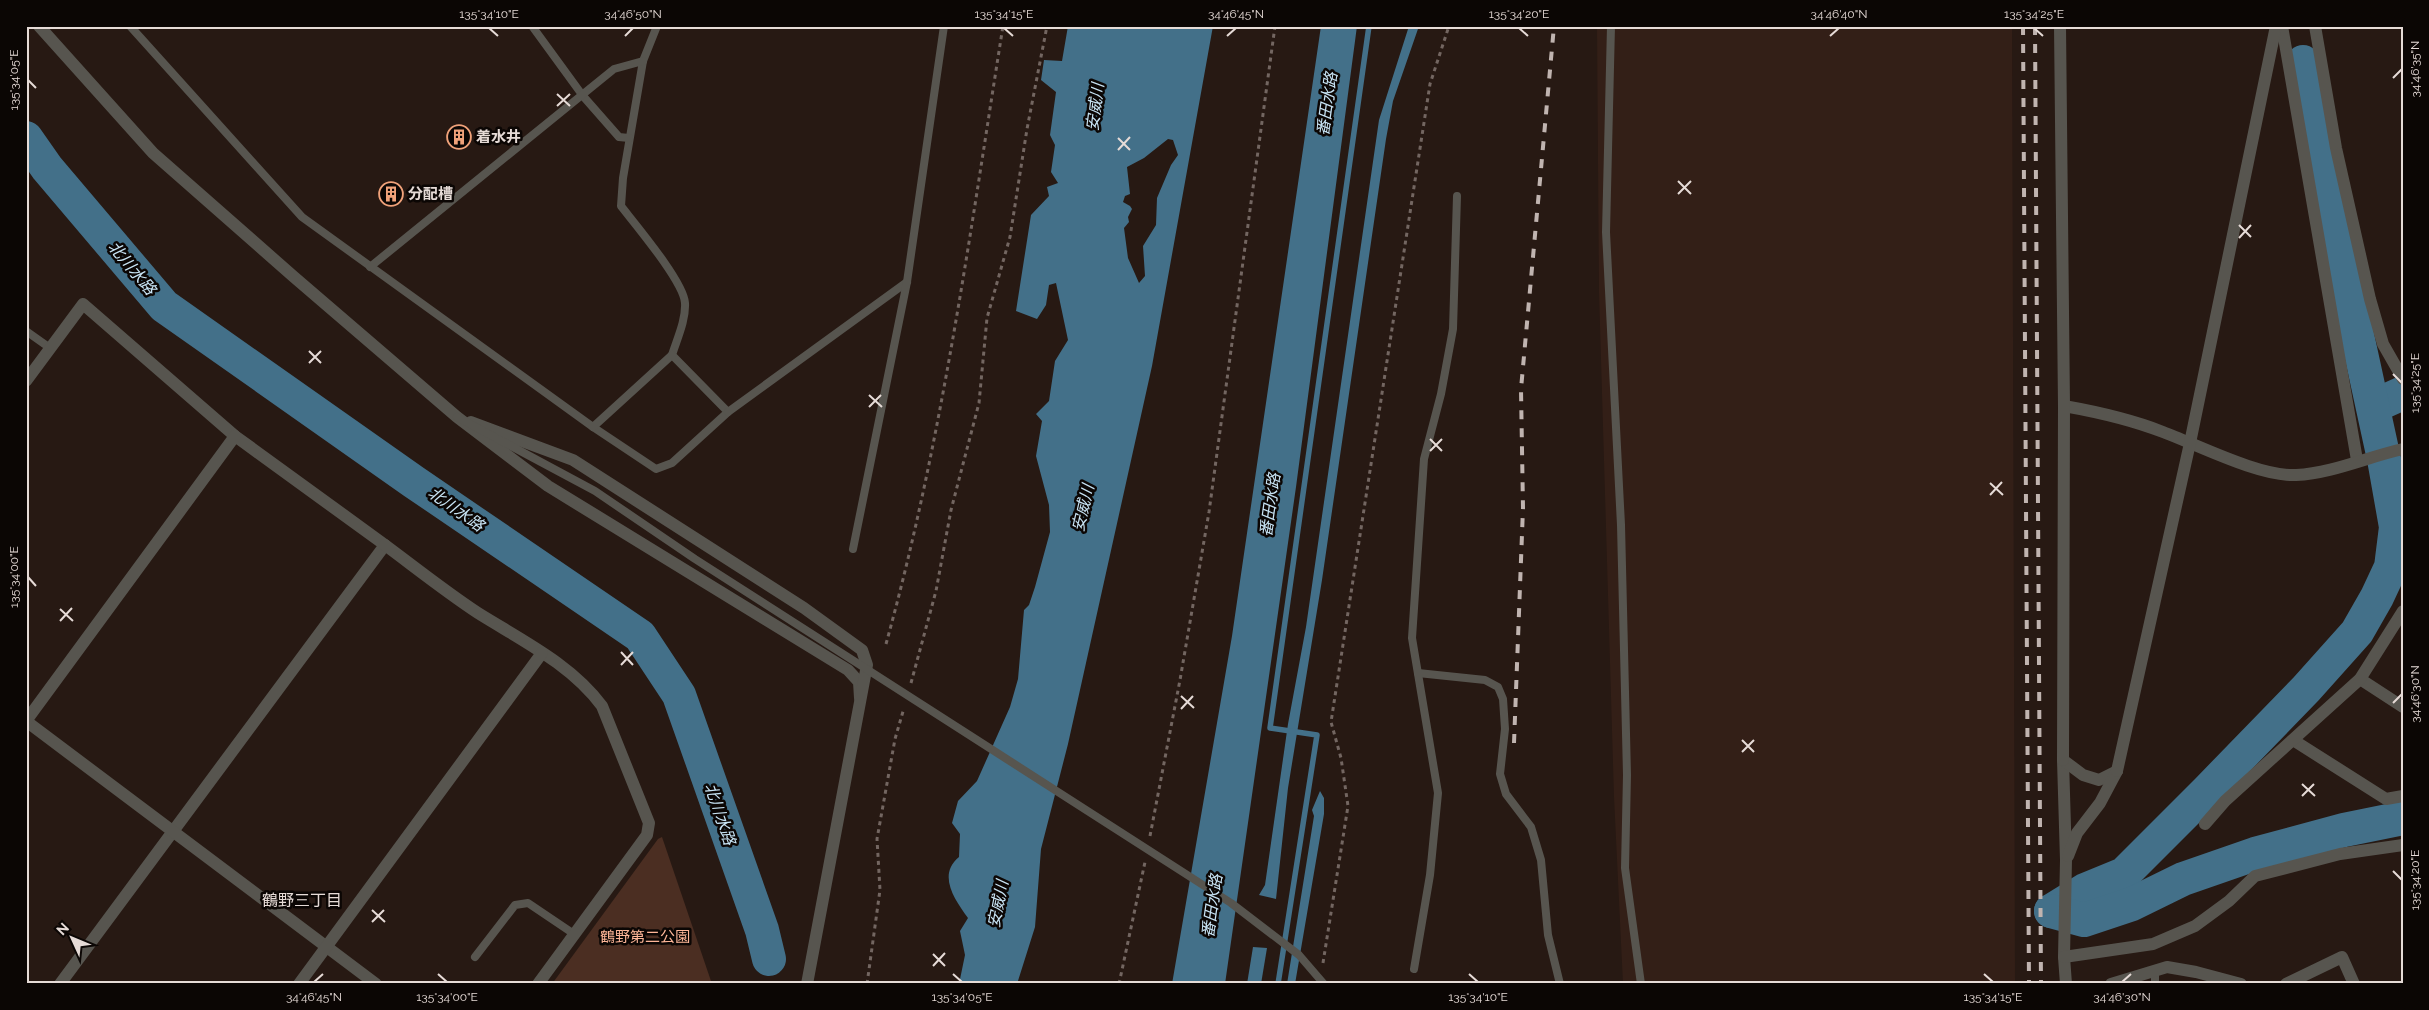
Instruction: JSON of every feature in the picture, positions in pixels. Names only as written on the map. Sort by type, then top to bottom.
[{"type":"street","points":[[39,26],[153,153],[457,417],[548,486],[848,670],[858,682],[860,698]]},
{"type":"street","points":[[2060,26],[2064,406],[2064,957],[2066,984]]},
{"type":"street","points":[[2065,867],[2077,833],[2100,804],[2118,770],[2190,443],[2276,26]]},
{"type":"street","points":[[2282,26],[2362,459]]},
{"type":"street","points":[[2315,26],[2336,148],[2370,299],[2383,344],[2403,379]]},
{"type":"street","points":[[26,381],[83,304],[235,436],[476,612],[542,653],[590,690],[602,706],[649,823],[647,835],[538,984]]},
{"type":"street","points":[[2064,406],[2110,414],[2265,472],[2295,476],[2327,471],[2362,459],[2402,449]]},
{"type":"street","points":[[457,417],[573,460],[836,630],[862,650],[867,664],[807,984]]},
{"type":"street","points":[[235,436],[26,721],[376,984]]},
{"type":"street","points":[[60,984],[386,545]]},
{"type":"street","points":[[2205,824],[2225,802],[2360,680],[2403,611]]},
{"type":"street","points":[[299,984],[542,653]]},
{"type":"street","points":[[2360,680],[2403,707]]},
{"type":"street","points":[[2293,740],[2386,799],[2403,796]]},
{"type":"street","points":[[2063,760],[2083,775],[2099,780],[2118,770]]},
{"type":"street","points":[[2064,957],[2153,944],[2195,926],[2230,901],[2255,876],[2340,854],[2403,845]]},
{"type":"street","points":[[2286,984],[2342,957],[2354,984]]},
{"type":"street","points":[[2111,984],[2167,967],[2196,972],[2241,984]]},
{"type":"lane","points":[[130,26],[302,217],[593,427],[656,469],[672,463],[728,412],[907,282]]},
{"type":"lane","points":[[532,26],[583,96],[619,137],[629,138]]},
{"type":"lane","points":[[593,427],[672,356],[681,326],[685,302],[673,277],[621,206],[629,138],[642,61],[657,26]]},
{"type":"lane","points":[[853,549],[907,282],[944,26]]},
{"type":"lane","points":[[1610,26],[1606,232],[1622,525],[1627,775],[1625,868],[1641,984]]},
{"type":"lane","points":[[370,267],[614,70],[642,61]]},
{"type":"lane","points":[[1414,969],[1430,875],[1438,793],[1412,638],[1424,459],[1441,394],[1453,329],[1457,196]]},
{"type":"lane","points":[[26,330],[50,348]]},
{"type":"lane","points":[[672,356],[728,412]]},
{"type":"lane","points":[[457,417],[595,491],[695,559],[1231,903],[1299,955],[1324,984]]},
{"type":"lane","points":[[1418,673],[1485,680],[1498,687],[1503,699],[1505,729],[1500,774],[1506,794],[1531,827],[1541,860],[1548,935],[1560,984]]},
{"type":"lane","points":[[475,957],[515,905],[528,903],[574,934]]},
{"type":"lane","points":[[2155,971],[2155,984]]},
{"type":"path","points":[[886,644],[924,491],[944,385],[1003,26]]},
{"type":"path","points":[[910,684],[936,591],[951,510],[979,403],[987,318],[1010,237],[1027,129],[1047,26]]},
{"type":"path","points":[[1148,845],[1180,680],[1209,512],[1274,26]]},
{"type":"path","points":[[1323,965],[1348,806],[1341,758],[1331,722],[1430,84],[1449,26]]},
{"type":"path","points":[[867,984],[880,890],[877,838],[895,739],[906,702]]},
{"type":"path","points":[[1119,984],[1146,855]]},
{"type":"shaded area","points":[[1597,26],[2012,26],[2015,984],[1623,984],[1614,797],[1599,292]]},
{"type":"green space","name":"鶴野第二公園","points":[[662,837],[712,984],[552,984],[658,839]]},
{"type":"water","name":"安威川","points":[[1068,26],[1213,26],[1152,366],[1068,744],[1041,849],[1035,927],[1017,984],[959,984],[965,955],[960,931],[968,918],[950,888],[949,872],[959,857],[960,834],[952,823],[958,801],[977,781],[1010,707],[1018,679],[1024,610],[1029,605],[1035,587],[1050,532],[1049,505],[1036,456],[1042,421],[1036,414],[1049,401],[1055,361],[1068,340],[1056,283],[1049,285],[1046,305],[1037,319],[1016,311],[1031,215],[1049,196],[1047,187],[1058,183],[1051,172],[1055,145],[1050,135],[1056,92],[1041,80],[1044,60],[1062,61]],"holes":[[[1168,139],[1173,140],[1178,155],[1171,165],[1157,198],[1156,225],[1143,246],[1145,276],[1139,283],[1128,258],[1124,228],[1129,222],[1128,217],[1132,209],[1123,202],[1125,196],[1130,194],[1127,167],[1144,158]]]},
{"type":"water","name":"番田水路","points":[[1321,26],[1357,26],[1296,487],[1225,984],[1172,984],[1232,636]]},
{"type":"water","points":[[1409,26],[1419,26],[1393,101],[1386,139],[1322,580],[1288,788],[1276,899],[1259,895],[1265,885],[1288,724],[1306,627],[1379,120]]},
{"type":"water","points":[[1320,791],[1324,798],[1324,814],[1295,984],[1287,984],[1314,816],[1312,810]]},
{"type":"water","points":[[1253,947],[1267,948],[1261,984],[1247,984]]},
{"type":"waterway","points":[[1278,984],[1317,735],[1270,728],[1369,26]]},
{"type":"waterway","points":[[2051,911],[2085,890],[2124,874],[2207,791],[2306,689],[2357,632],[2391,567],[2396,527],[2384,459],[2341,261],[2303,62]]},
{"type":"waterway","name":"北川水路","points":[[26,138],[47,168],[164,306],[414,482],[640,636],[679,695],[762,930],[769,959]]},
{"type":"waterway","points":[[2374,406],[2403,393]]},
{"type":"waterway","points":[[2051,911],[2084,920],[2132,904],[2183,879],[2255,854],[2344,830],[2403,818]]},
{"type":"railway","points":[[1514,743],[1523,508],[1521,389],[1554,26]]},
{"type":"railway","points":[[2023,26],[2029,984]]},
{"type":"railway","points":[[2035,26],[2041,984]]},
{"type":"place","name":"着水井","points":[[459,137]]},
{"type":"place","name":"分配槽","points":[[391,194]]},
{"type":"district","name":"鶴野三丁目","points":[[302,900]]}]
